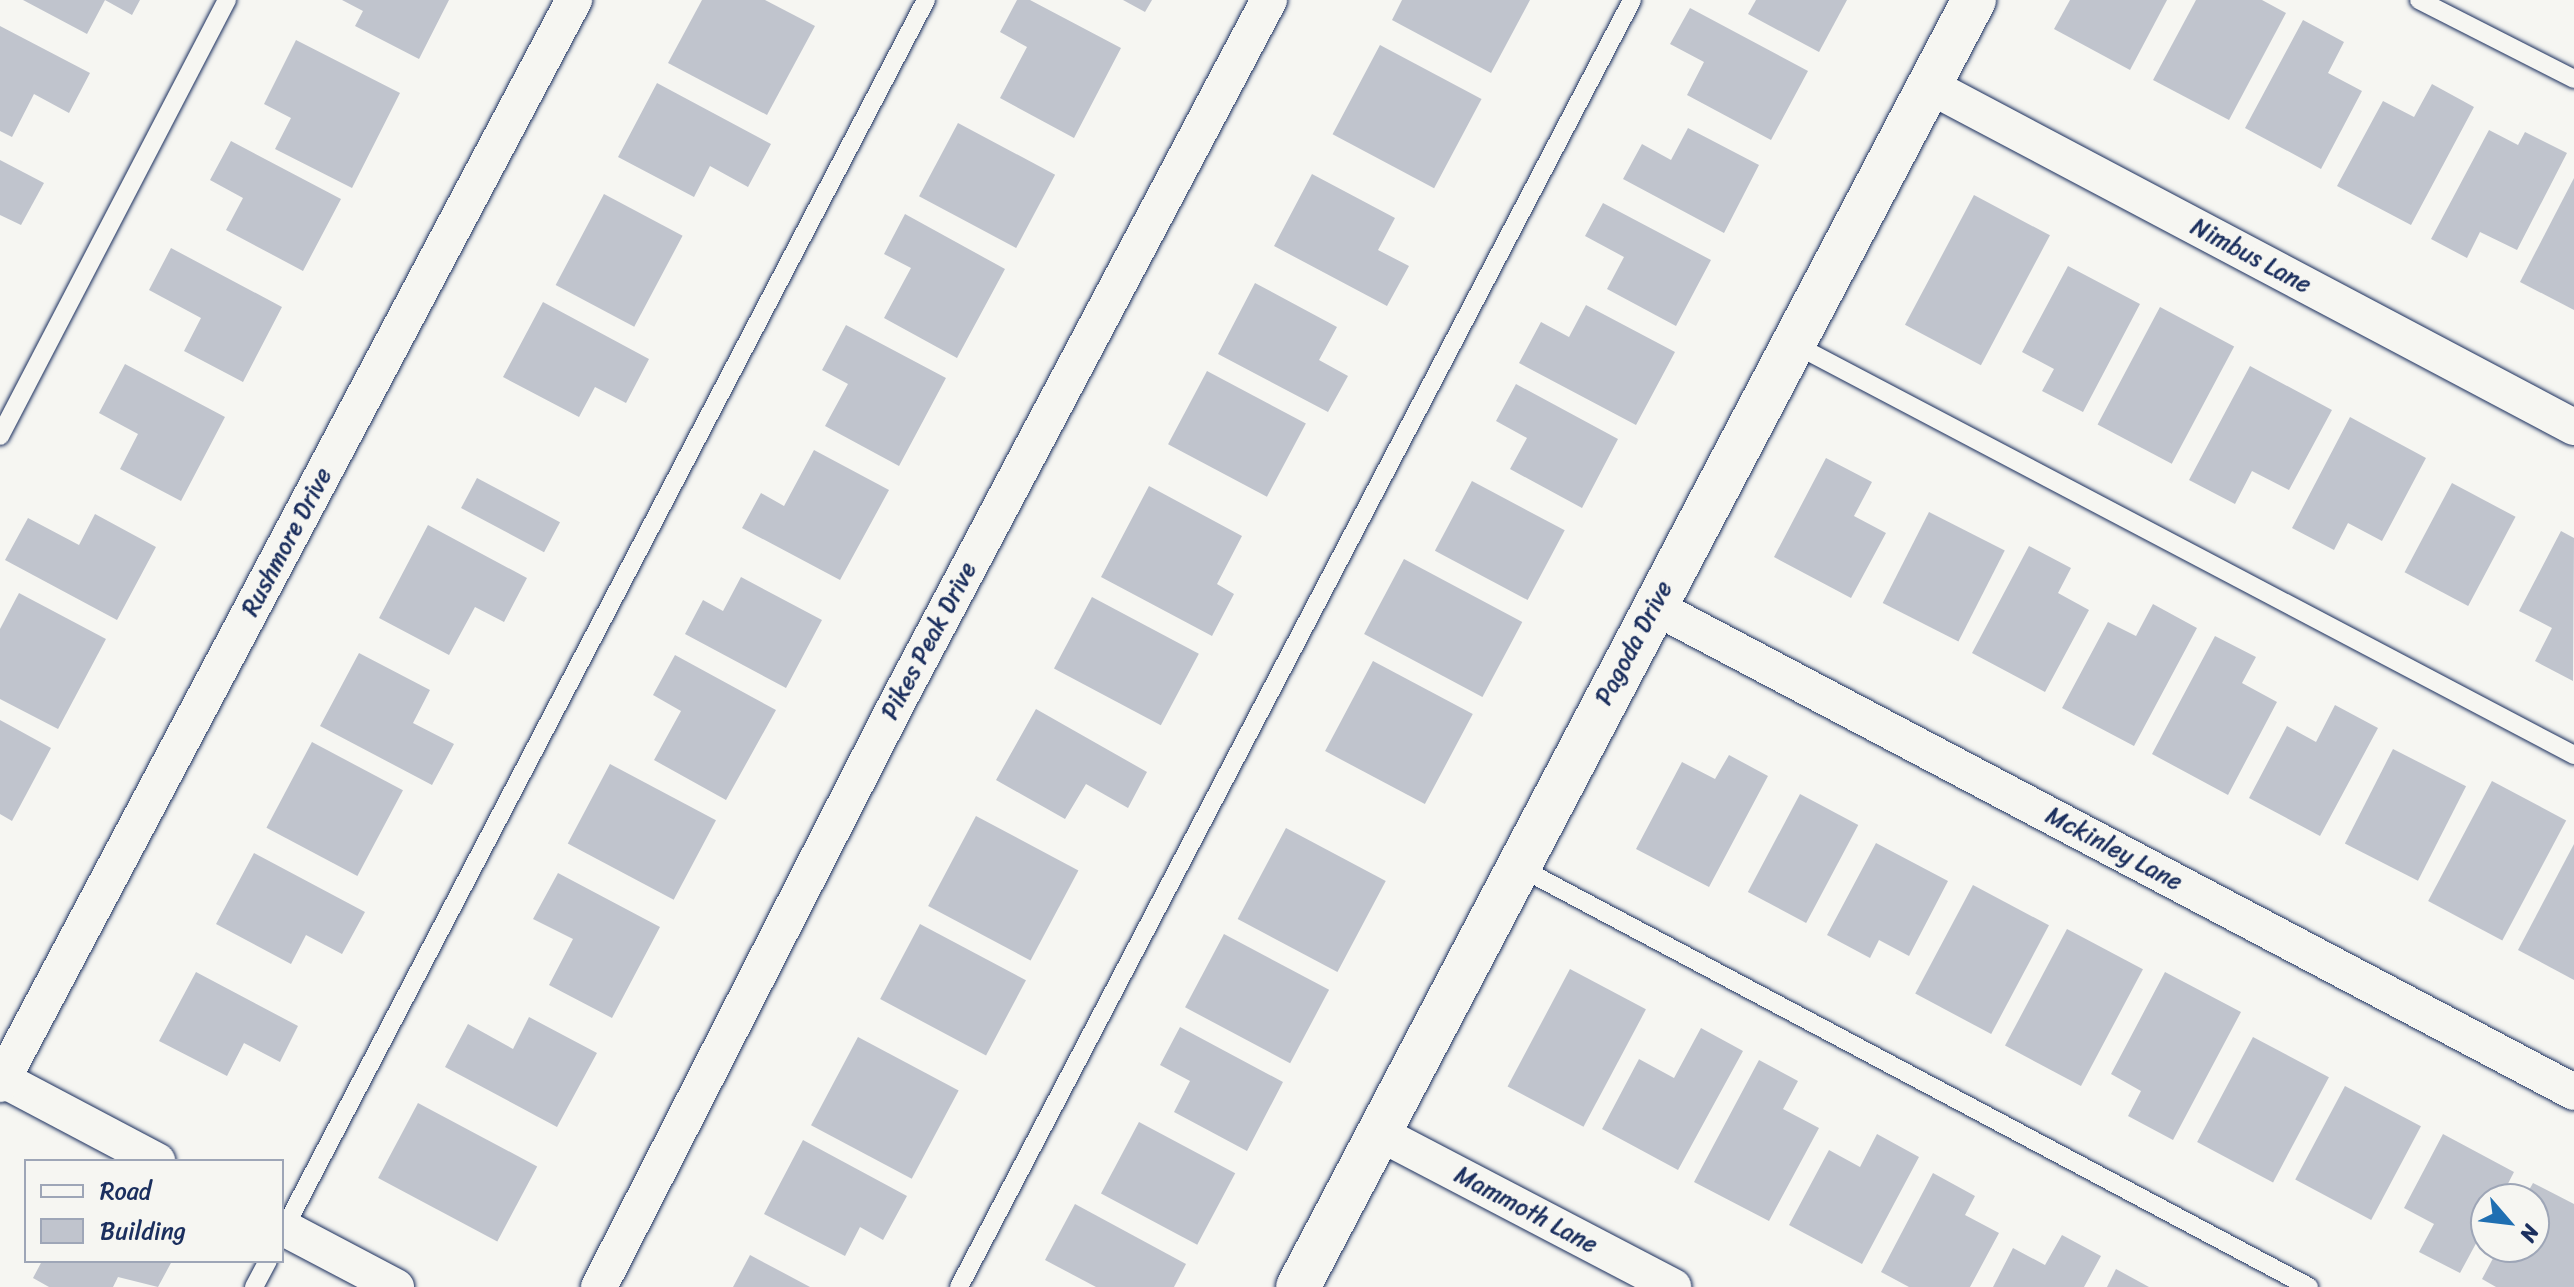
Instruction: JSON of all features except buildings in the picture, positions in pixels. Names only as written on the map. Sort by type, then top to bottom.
[{"type":"street","name":"Rushmore Drive","points":[[1,1080],[574,0]]},
{"type":"street","name":"Pikes Peak Drive","points":[[599,1287],[899,699],[1269,0]]},
{"type":"street","name":"Pagoda Drive","points":[[1298,1287],[1974,0]]},
{"type":"street","name":"Nimbus Lane","points":[[1928,85],[2574,427]]},
{"type":"street","name":"Mckinley Lane","points":[[1653,606],[2574,1092]]},
{"type":"street","points":[[1,1080],[153,1159]]},
{"type":"street","name":"Mammoth Lane","points":[[1379,1133],[1673,1287]]},
{"type":"street","points":[[284,1231],[396,1287]]},
{"type":"lane","points":[[0,436],[227,0]]},
{"type":"lane","points":[[284,1228],[926,0]]},
{"type":"lane","points":[[959,1287],[1632,0]]},
{"type":"lane","points":[[2419,0],[2574,79]]},
{"type":"lane","points":[[1792,343],[2574,755]]},
{"type":"lane","points":[[1517,866],[2309,1287]]},
{"type":"lane","points":[[254,1287],[267,1263]]}]
